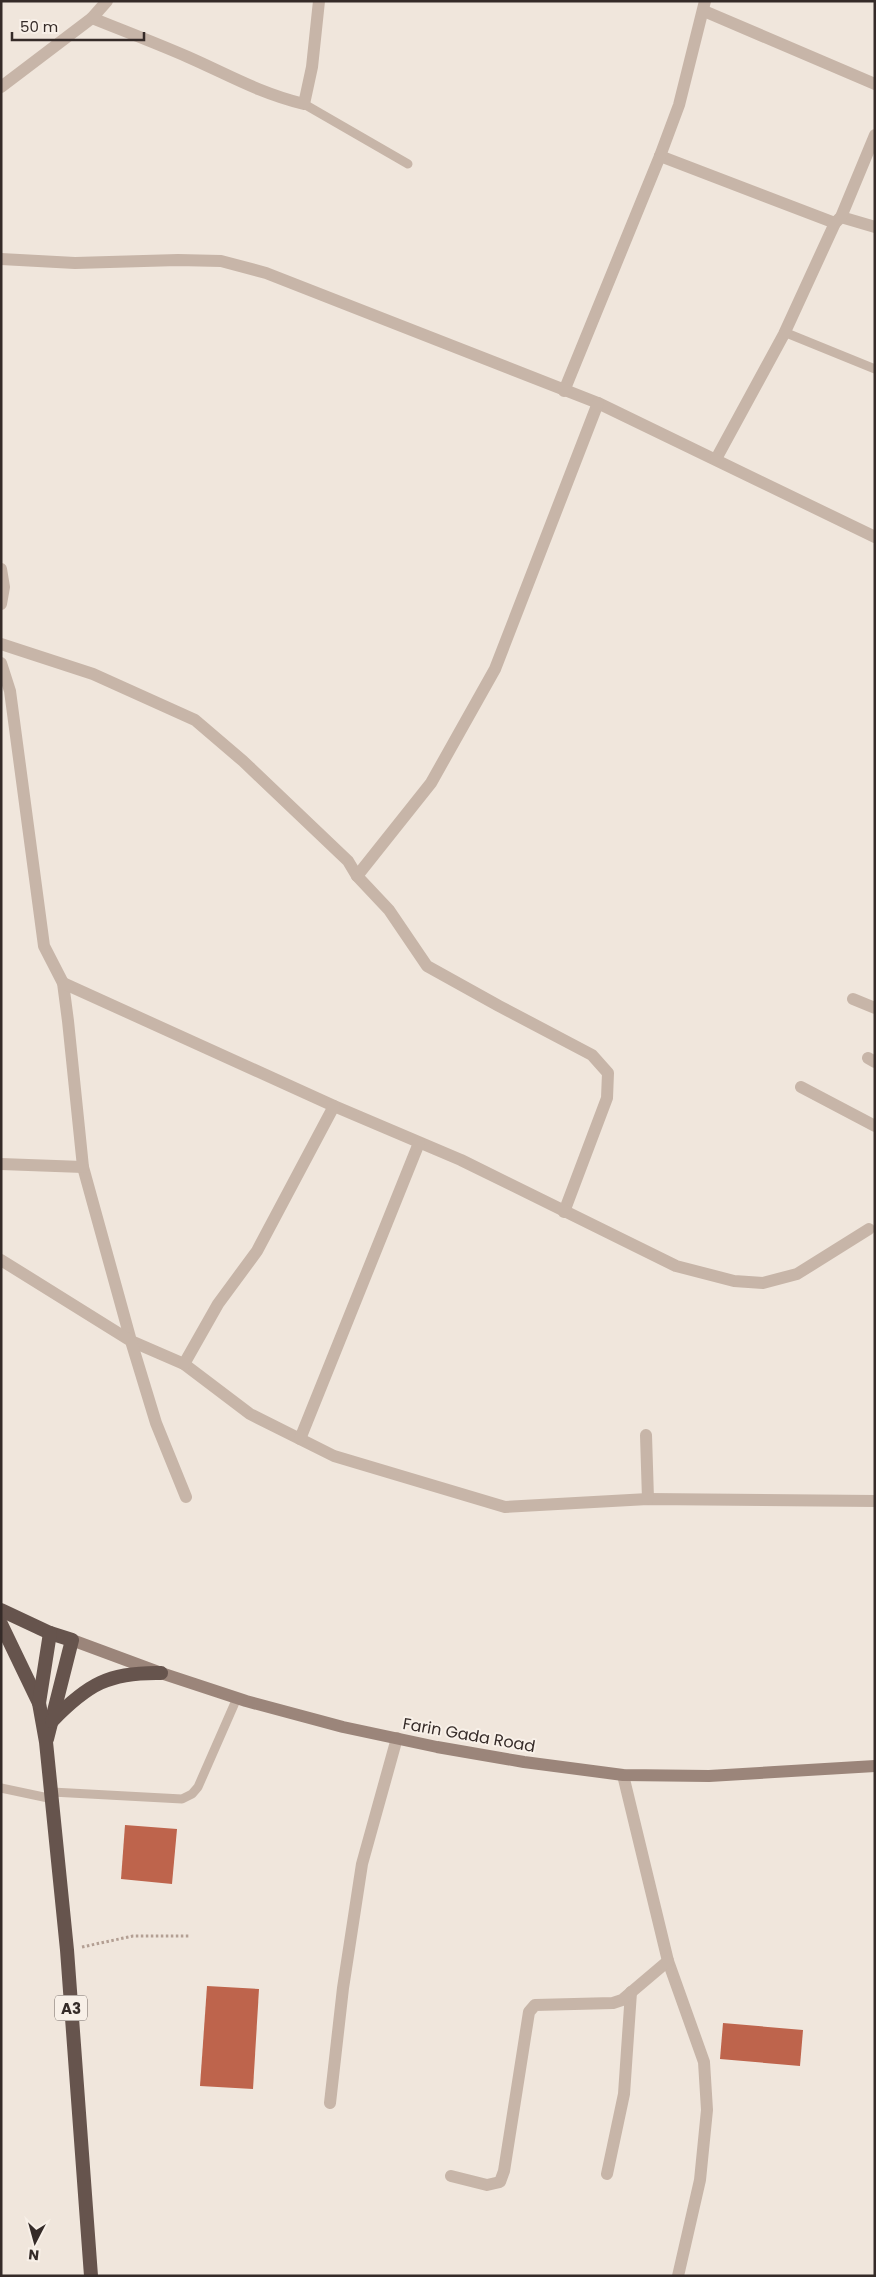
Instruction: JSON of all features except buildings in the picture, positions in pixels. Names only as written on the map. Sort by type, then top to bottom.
[{"type":"highway","points":[[1,1610],[50,1633],[72,1640]]},
{"type":"highway","name":"A3","points":[[1,1624],[39,1703],[46,1742],[67,1950],[91,2276]]},
{"type":"highway","name":"A3","points":[[39,1703],[50,1633]]},
{"type":"highway","name":"A3","points":[[46,1742],[72,1640]]},
{"type":"highway","name":"A3","points":[[52,1722],[69,1704],[95,1685],[111,1677],[134,1673],[161,1674]]},
{"type":"main road","name":"Farin Gada Road","points":[[72,1640],[161,1674],[237,1698],[343,1727],[524,1762],[623,1775],[709,1776],[875,1766]]},
{"type":"street","points":[[1,86],[92,18],[107,1]]},
{"type":"street","points":[[92,18],[189,57],[245,85],[277,97],[304,104],[312,67],[319,1]]},
{"type":"street","points":[[564,391],[679,105],[704,6],[875,84]]},
{"type":"street","points":[[716,459],[784,332],[838,220],[874,138]]},
{"type":"street","points":[[660,156],[838,220],[875,226]]},
{"type":"street","points":[[1,259],[75,263],[178,260],[221,261],[266,272],[598,403],[875,536]]},
{"type":"street","points":[[357,876],[431,783],[495,669],[598,403]]},
{"type":"street","points":[[1,569],[4,588],[1,604]]},
{"type":"street","points":[[1,644],[93,674],[196,720],[250,767],[348,861],[357,876],[389,910],[427,966],[592,1055],[608,1073],[608,1098],[564,1212]]},
{"type":"street","points":[[1,664],[44,946],[62,982],[84,1168],[131,1341],[156,1423],[186,1498]]},
{"type":"street","points":[[62,982],[334,1106],[461,1160],[676,1266],[734,1281],[763,1283],[797,1274],[873,1228]]},
{"type":"street","points":[[853,998],[875,1008]]},
{"type":"street","points":[[801,1087],[875,1126]]},
{"type":"street","points":[[184,1364],[218,1304],[257,1251],[334,1106]]},
{"type":"street","points":[[300,1439],[419,1143]]},
{"type":"street","points":[[1,1164],[84,1168]]},
{"type":"street","points":[[1,1260],[131,1341],[184,1364],[250,1414],[334,1456],[505,1506],[648,1499],[875,1501]]},
{"type":"street","points":[[646,1435],[648,1499]]},
{"type":"street","points":[[330,2103],[343,1988],[362,1864],[397,1738]]},
{"type":"street","points":[[623,1775],[668,1961],[704,2062],[707,2110],[700,2180],[678,2276]]},
{"type":"street","points":[[451,2176],[487,2185],[500,2182],[504,2171],[529,2012],[535,2005],[612,2003],[622,2000],[668,1961]]},
{"type":"street","points":[[606,2174],[624,2094],[631,1992]]},
{"type":"lane","points":[[304,104],[408,164]]},
{"type":"lane","points":[[784,332],[875,369]]},
{"type":"lane","points":[[1,1788],[52,1795],[182,1798],[192,1794],[198,1788],[237,1698]]},
{"type":"path","points":[[67,1950],[133,1936],[189,1936]]}]
